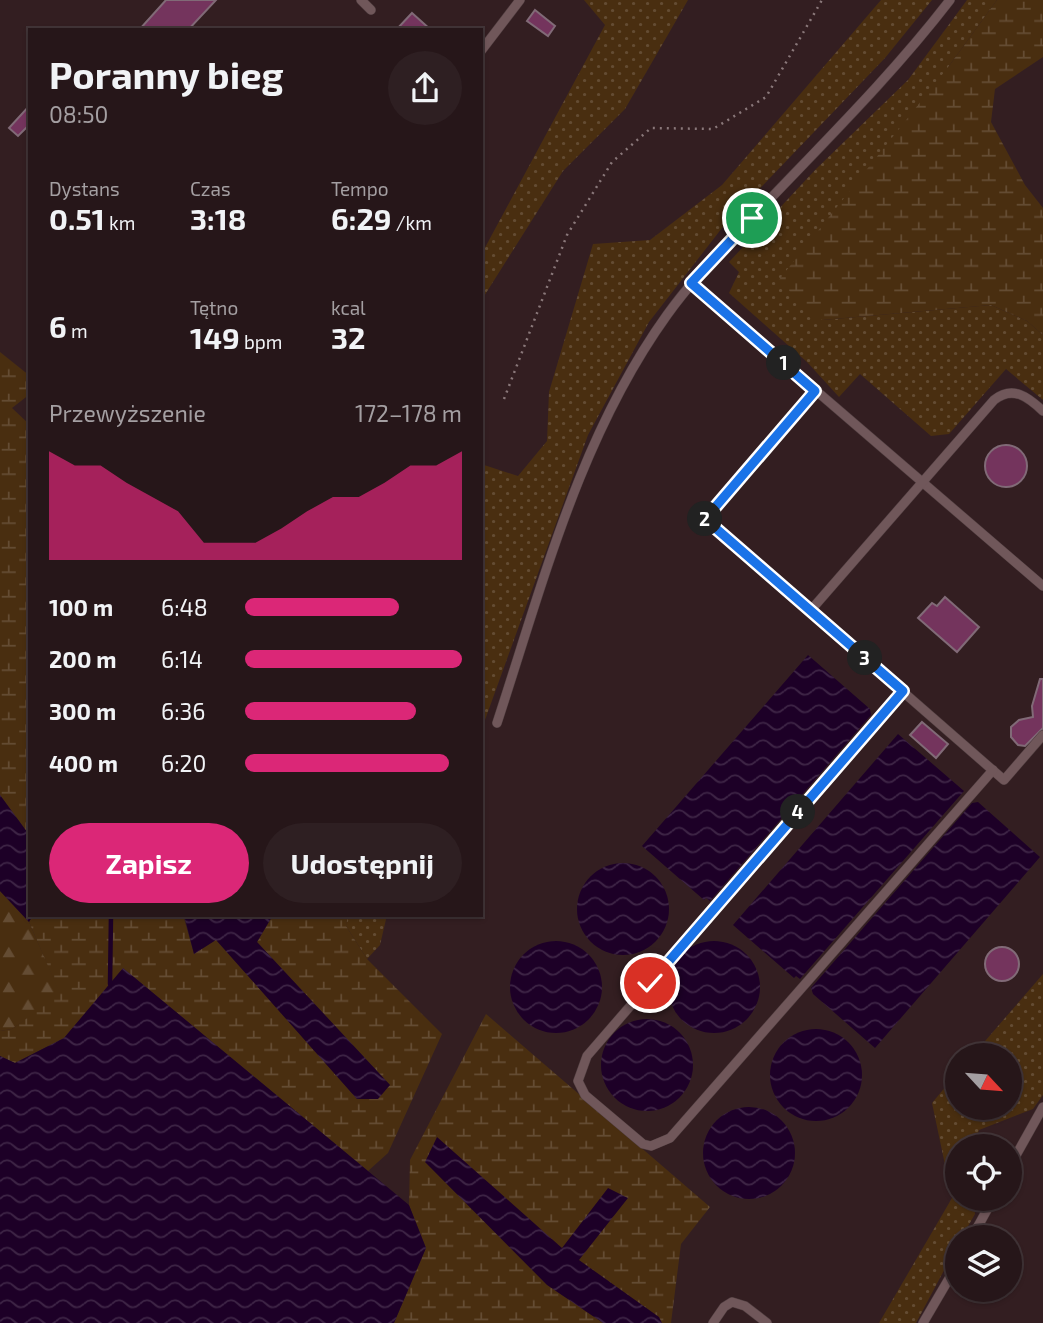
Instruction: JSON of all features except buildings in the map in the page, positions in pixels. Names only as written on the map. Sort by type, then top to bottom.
[{"type":"lane","points":[[361,0],[371,10]]},
{"type":"lane","points":[[483,48],[520,0]]},
{"type":"lane","points":[[496,723],[573,491],[590,452],[650,341],[691,283],[873,89],[950,0]]},
{"type":"lane","points":[[691,283],[1043,586]]},
{"type":"lane","points":[[815,391],[705,519],[1004,780],[1043,735]]},
{"type":"lane","points":[[811,610],[921,481],[1000,396],[1023,395],[1043,411]]},
{"type":"lane","points":[[903,691],[586,1056],[578,1081],[585,1095],[643,1144],[651,1146],[670,1138],[993,770]]},
{"type":"lane","points":[[1022,1145],[1043,1107]]},
{"type":"lane","points":[[923,1323],[945,1285]]},
{"type":"lane","points":[[713,1323],[724,1307],[732,1302],[745,1306],[767,1323]]},
{"type":"path","points":[[504,399],[567,235],[612,162],[651,128],[713,129],[766,97],[822,0]]},
{"type":"green space","points":[[584,0],[688,0],[625,109],[563,171],[483,298],[483,251],[605,25]]},
{"type":"green space","points":[[881,0],[932,0],[885,58],[722,228],[649,322],[588,435],[483,725],[483,465],[518,476],[547,441],[549,392],[593,244],[650,240],[722,185]]},
{"type":"green space","points":[[967,0],[997,0],[949,66],[823,320],[991,305],[1027,321],[1043,335],[1043,400],[1006,369],[949,434],[931,436],[860,374],[839,397],[807,362],[729,293],[739,272],[729,262],[816,169],[908,80]]},
{"type":"green space","points":[[997,0],[1043,0],[1043,57],[995,89],[991,122],[1025,185],[1043,208],[1043,335],[1027,321],[991,305],[822,320],[778,281],[949,66]]},
{"type":"green space","points":[[0,352],[28,374],[28,396],[12,408],[28,423],[28,833],[0,795]]},
{"type":"green space","points":[[0,891],[29,922],[61,995],[12,1029],[0,1031]]},
{"type":"green space","points":[[32,917],[184,917],[194,954],[216,939],[357,1099],[390,1085],[257,942],[272,917],[348,917],[346,926],[367,959],[442,1034],[388,1153],[368,1171],[124,969],[64,1038],[15,1063],[0,1056],[0,1031],[12,1029],[60,994],[29,922]]},
{"type":"green space","points":[[347,917],[387,917],[380,945],[367,959],[346,926]]},
{"type":"green space","points":[[1043,974],[1043,1095],[1033,1109],[1022,1113],[1022,1043],[983,1043]]},
{"type":"green space","points":[[486,1014],[710,1207],[681,1244],[671,1323],[394,1323],[426,1248],[409,1205],[410,1160]]},
{"type":"green space","points":[[945,1087],[945,1120],[1005,1120],[979,1130],[978,1134],[945,1134],[945,1165],[932,1103]]},
{"type":"green space","points":[[945,1210],[975,1211],[969,1225],[945,1225],[945,1269],[916,1323],[879,1323]]},
{"type":"water","points":[[808,655],[870,709],[871,715],[710,901],[706,898],[704,900],[642,846]]},
{"type":"water","points":[[898,734],[964,791],[800,979],[796,976],[794,978],[733,925]]},
{"type":"water","points":[[0,795],[28,833],[28,917],[32,917],[29,922],[0,891]]},
{"type":"water","points":[[978,802],[1040,857],[875,1048],[813,994],[811,988],[972,803]]},
{"type":"water","points":[[623,863],[641,867],[655,877],[665,891],[669,909],[665,927],[655,941],[641,951],[623,955],[605,951],[591,941],[581,927],[577,909],[581,891],[591,877],[605,867]]},
{"type":"water","points":[[185,917],[272,917],[257,942],[390,1085],[378,1099],[357,1099],[216,940],[194,954]]},
{"type":"water","points":[[556,941],[574,945],[588,955],[598,969],[602,987],[598,1005],[588,1019],[574,1029],[556,1033],[538,1029],[524,1019],[514,1005],[510,987],[514,969],[524,955],[538,945]]},
{"type":"water","points":[[714,941],[732,945],[746,955],[756,969],[760,987],[756,1005],[746,1019],[732,1029],[714,1033],[696,1029],[682,1019],[672,1005],[668,987],[672,969],[682,955],[696,945]]},
{"type":"water","points":[[123,968],[409,1205],[426,1248],[394,1323],[0,1323],[0,1056],[15,1063],[64,1038]]},
{"type":"water","points":[[647,1019],[673,1027],[685,1039],[693,1065],[685,1091],[673,1103],[647,1111],[621,1103],[609,1091],[601,1065],[609,1039],[621,1027]]},
{"type":"water","points":[[816,1029],[833,1033],[848,1043],[858,1058],[862,1075],[858,1092],[848,1107],[833,1117],[816,1121],[799,1117],[784,1107],[774,1092],[770,1075],[774,1058],[784,1043],[799,1033]]},
{"type":"water","points":[[749,1107],[767,1111],[782,1120],[791,1135],[795,1153],[791,1171],[782,1186],[767,1195],[749,1199],[731,1195],[716,1186],[707,1171],[703,1153],[707,1135],[716,1120],[731,1111]]},
{"type":"water","points":[[437,1137],[562,1248],[608,1188],[628,1198],[579,1260],[659,1317],[662,1323],[603,1323],[547,1285],[425,1162]]},
{"type":"waterway","points":[[110,984],[111,917]]},
{"type":"route","points":[[650,983],[903,691],[705,519],[815,391],[691,283],[752,218]]}]
